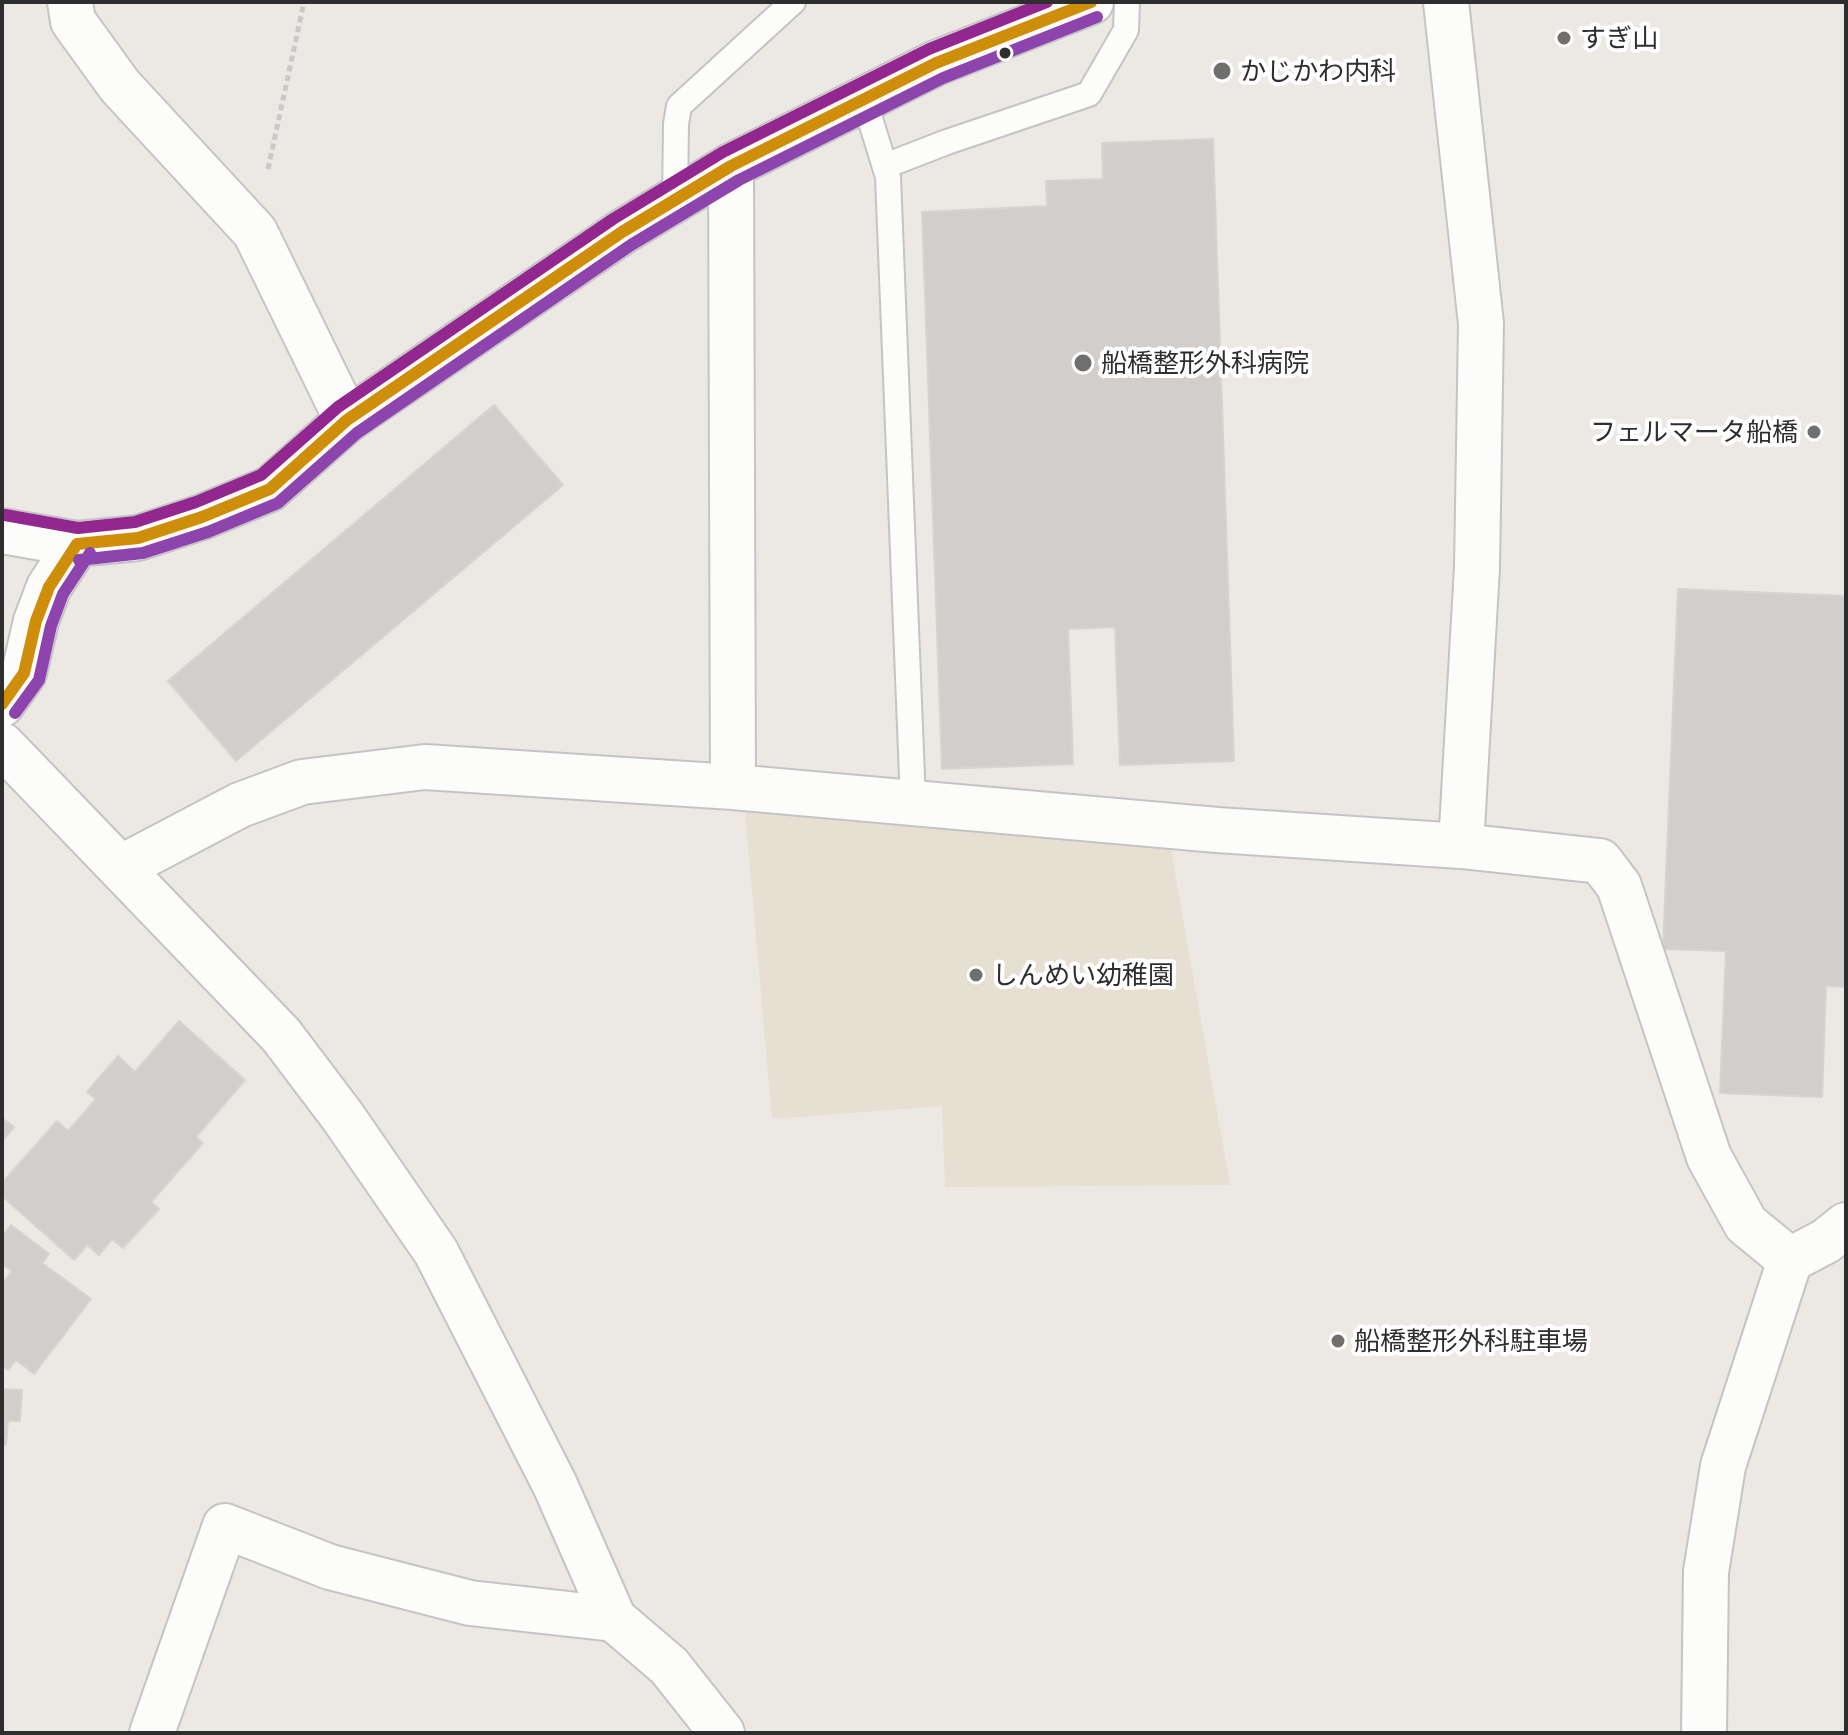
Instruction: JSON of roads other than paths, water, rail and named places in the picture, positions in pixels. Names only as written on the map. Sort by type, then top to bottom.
[{"type":"street","points":[[70,2],[73,21],[120,86],[255,232],[347,420]]},
{"type":"street","points":[[2,531],[77,544],[138,538],[202,517],[270,489],[347,420],[675,199],[731,166],[936,63],[1091,2]]},
{"type":"street","points":[[1446,2],[1481,324],[1477,567],[1461,846]]},
{"type":"street","points":[[731,166],[733,787]]},
{"type":"street","points":[[2,704],[24,673],[36,621],[49,587],[77,544]]},
{"type":"street","points":[[2,745],[281,1035],[343,1117],[436,1252],[555,1485],[614,1619],[669,1666],[722,1733]]},
{"type":"street","points":[[122,867],[240,805],[302,782],[425,767],[733,787],[1217,830],[1461,846],[1600,861],[1619,886],[1709,1157],[1746,1224],[1790,1260]]},
{"type":"street","points":[[1704,1733],[1706,1572],[1723,1466],[1790,1260],[1826,1241],[1846,1225]]},
{"type":"street","points":[[152,1733],[225,1526],[330,1567],[470,1603],[614,1619]]},
{"type":"lane","points":[[675,199],[679,106],[793,2]]},
{"type":"lane","points":[[885,166],[1089,94],[1126,30],[1127,2]]},
{"type":"lane","points":[[864,99],[888,177],[913,802]]},
{"type":"place","name":"すぎ山","points":[[1564,38]]},
{"type":"place","name":"かじかわ内科","points":[[1222,71]]},
{"type":"place","name":"船橋整形外科病院","points":[[1083,363]]},
{"type":"place","name":"フェルマータ船橋","points":[[1814,432]]},
{"type":"place","name":"しんめい幼稚園","points":[[976,975]]},
{"type":"place","name":"船橋整形外科駐車場","points":[[1338,1341]]}]
